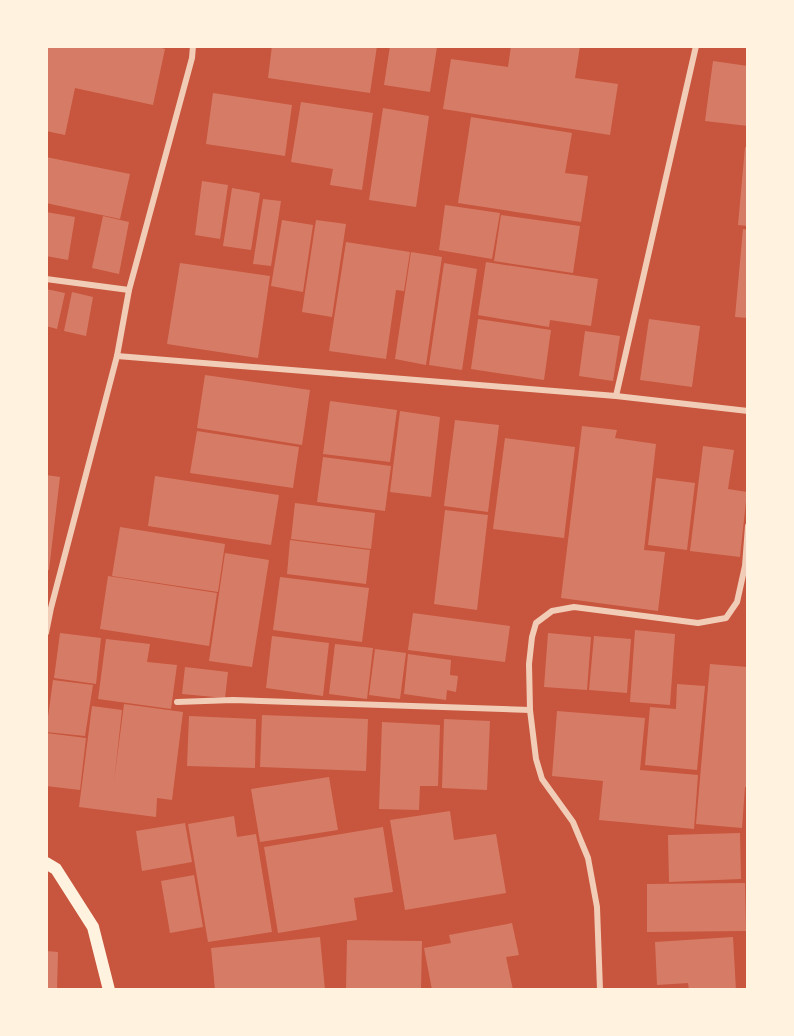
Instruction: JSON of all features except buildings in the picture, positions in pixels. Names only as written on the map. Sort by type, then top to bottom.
[{"type":"main road","points":[[46,863],[56,869],[93,927],[109,990]]},
{"type":"street","points":[[46,633],[117,356],[129,290],[192,58],[193,46]]},
{"type":"street","points":[[616,396],[696,46]]},
{"type":"street","points":[[46,279],[129,290]]},
{"type":"street","points":[[117,356],[616,396],[747,411]]},
{"type":"street","points":[[600,990],[597,907],[588,858],[573,822],[542,779],[536,759],[530,710],[529,664],[536,623],[552,610],[574,607],[698,623],[726,618],[737,602],[745,566],[747,526]]},
{"type":"street","points":[[177,702],[233,700],[530,710]]}]
